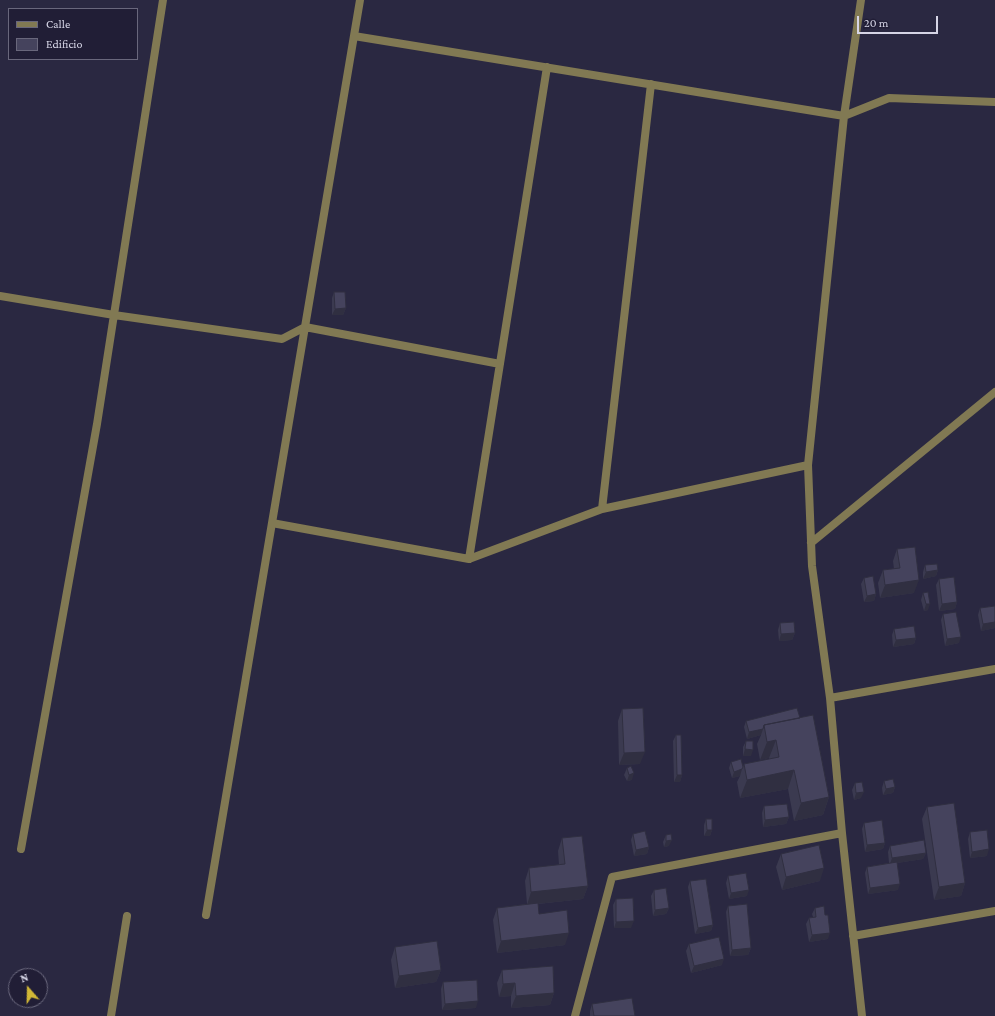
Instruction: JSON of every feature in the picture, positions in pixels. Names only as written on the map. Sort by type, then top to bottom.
[{"type":"street","points":[[21,849],[97,424],[162,0]]},
{"type":"street","points":[[206,915],[360,0]]},
{"type":"street","points":[[861,0],[844,116],[808,465],[812,566],[830,698],[842,833],[862,1016]]},
{"type":"street","points":[[354,36],[844,116],[889,98],[995,102]]},
{"type":"street","points":[[469,559],[548,67]]},
{"type":"street","points":[[602,509],[651,84]]},
{"type":"street","points":[[0,296],[114,315],[282,339],[306,327],[500,364]]},
{"type":"street","points":[[811,543],[995,392]]},
{"type":"street","points":[[272,523],[469,559],[602,509],[808,465]]},
{"type":"street","points":[[830,698],[995,670]]},
{"type":"street","points":[[575,1016],[612,877],[842,833]]},
{"type":"street","points":[[853,936],[995,911]]},
{"type":"street","points":[[111,1016],[127,916]]},
{"type":"building","points":[[334,292],[345,292],[346,308],[335,309]]},
{"type":"building","points":[[915,547],[919,580],[885,585],[883,570],[900,568],[897,549]]},
{"type":"building","points":[[937,564],[938,570],[926,572],[925,565]]},
{"type":"building","points":[[873,576],[876,594],[867,596],[864,578]]},
{"type":"building","points":[[954,577],[957,602],[942,604],[939,579]]},
{"type":"building","points":[[928,592],[930,604],[926,604],[923,593]]},
{"type":"building","points":[[995,606],[995,622],[983,624],[980,608]]},
{"type":"building","points":[[956,612],[961,637],[947,639],[943,614]]},
{"type":"building","points":[[794,622],[795,633],[781,634],[780,623]]},
{"type":"building","points":[[914,626],[916,638],[896,640],[894,629]]},
{"type":"building","points":[[643,708],[645,752],[624,753],[622,709]]},
{"type":"building","points":[[797,708],[800,718],[764,725],[763,729],[749,732],[746,721]]},
{"type":"building","points":[[813,715],[829,797],[801,803],[794,770],[747,780],[744,764],[779,757],[776,740],[767,742],[764,725]]},
{"type":"building","points":[[676,735],[681,735],[682,775],[677,775]]},
{"type":"building","points":[[746,741],[753,741],[753,750],[745,749]]},
{"type":"building","points":[[741,759],[742,769],[734,772],[731,762]]},
{"type":"building","points":[[631,766],[634,773],[629,775],[627,768]]},
{"type":"building","points":[[893,779],[895,787],[886,789],[884,781]]},
{"type":"building","points":[[862,782],[864,792],[856,793],[855,783]]},
{"type":"building","points":[[954,803],[965,883],[939,887],[927,807]]},
{"type":"building","points":[[787,804],[789,817],[765,820],[764,806]]},
{"type":"building","points":[[706,819],[712,819],[712,830],[707,830]]},
{"type":"building","points":[[882,820],[885,843],[867,845],[864,823]]},
{"type":"building","points":[[987,830],[989,849],[972,852],[970,832]]},
{"type":"building","points":[[645,831],[649,847],[636,850],[633,834]]},
{"type":"building","points":[[671,834],[672,840],[666,841],[666,835]]},
{"type":"building","points":[[582,836],[588,886],[531,892],[529,868],[565,864],[562,838]]},
{"type":"building","points":[[924,840],[926,853],[892,858],[890,846]]},
{"type":"building","points":[[819,845],[824,868],[786,877],[781,854]]},
{"type":"building","points":[[897,862],[900,884],[870,888],[867,867]]},
{"type":"building","points":[[746,873],[749,890],[731,893],[728,876]]},
{"type":"building","points":[[706,879],[713,925],[698,928],[690,881]]},
{"type":"building","points":[[666,888],[669,908],[655,910],[654,890]]},
{"type":"building","points":[[633,898],[634,921],[616,922],[616,899]]},
{"type":"building","points":[[538,903],[539,914],[567,910],[569,933],[501,941],[497,908]]},
{"type":"building","points":[[747,904],[751,948],[732,950],[728,906]]},
{"type":"building","points":[[824,906],[825,915],[828,915],[830,933],[812,935],[809,918],[816,917],[815,908]]},
{"type":"building","points":[[719,937],[724,959],[694,966],[689,944]]},
{"type":"building","points":[[437,941],[441,970],[399,976],[395,947]]},
{"type":"building","points":[[553,966],[554,993],[516,996],[515,983],[503,984],[502,970]]},
{"type":"building","points":[[477,980],[478,1001],[445,1004],[443,982]]},
{"type":"building","points":[[632,998],[635,1016],[594,1016],[592,1004]]}]
